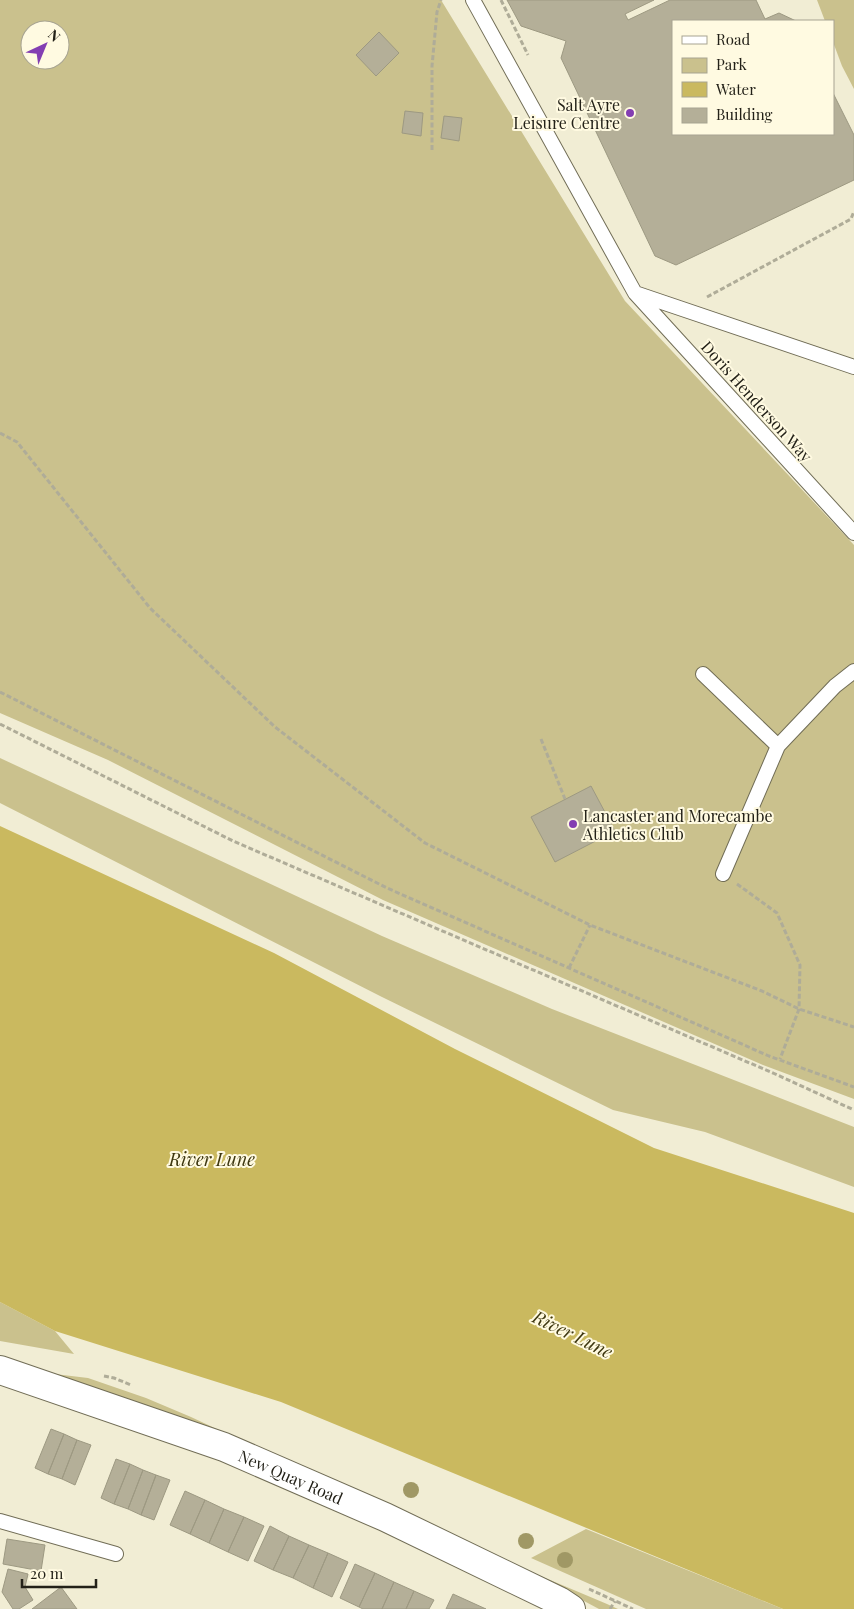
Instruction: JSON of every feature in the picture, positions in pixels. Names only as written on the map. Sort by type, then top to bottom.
[{"type":"street","name":"New Quay Road","points":[[0,1370],[224,1447],[385,1517],[571,1609]]},
{"type":"lane","name":"Doris Henderson Way","points":[[473,0],[635,292],[854,533]]},
{"type":"lane","name":"Doris Henderson Way","points":[[635,292],[854,367]]},
{"type":"lane","points":[[723,874],[778,746],[834,686],[854,671]]},
{"type":"lane","points":[[703,674],[778,746]]},
{"type":"lane","points":[[0,1521],[116,1554]]},
{"type":"path","points":[[432,150],[432,66],[437,12],[441,0]]},
{"type":"path","points":[[500,0],[531,61]]},
{"type":"path","points":[[701,300],[851,219],[854,211]]},
{"type":"path","points":[[0,432],[18,442],[150,608],[275,727],[425,843],[590,926],[762,991],[800,1009],[854,1027]]},
{"type":"path","points":[[0,692],[387,888],[780,1059],[854,1087]]},
{"type":"path","points":[[0,724],[233,841],[773,1072],[854,1110]]},
{"type":"path","points":[[541,739],[565,799]]},
{"type":"path","points":[[723,874],[777,913],[800,965],[800,1009],[780,1059]]},
{"type":"path","points":[[569,968],[590,926]]},
{"type":"path","points":[[610,1609],[615,1601]]},
{"type":"green space","points":[[0,0],[441,0],[625,301],[854,545],[854,1099],[763,1065],[383,900],[108,760],[0,713]]},
{"type":"green space","points":[[817,0],[854,0],[854,89],[834,45],[834,20],[825,20]]},
{"type":"green space","points":[[0,758],[382,936],[552,1009],[854,1127],[854,1187],[705,1132],[613,1110],[382,997],[0,803]]},
{"type":"green space","points":[[0,1302],[55,1331],[74,1354],[0,1341]]},
{"type":"green space","points":[[38,1372],[88,1378],[146,1398],[221,1431],[123,1397]]},
{"type":"green space","points":[[586,1529],[783,1609],[646,1609],[531,1558]]},
{"type":"green space","points":[[524,1569],[607,1604],[618,1609],[599,1609]]},
{"type":"water","name":"River Lune","points":[[0,826],[274,953],[455,1049],[654,1148],[854,1213],[854,1609],[783,1609],[281,1402],[55,1331],[0,1302]]},
{"type":"building","name":"Salt Ayre Leisure Centre","points":[[507,0],[654,0],[625,14],[628,20],[670,0],[756,0],[765,19],[779,13],[794,20],[672,20],[672,135],[834,135],[834,95],[854,135],[854,180],[676,265],[655,256],[561,58],[566,41],[521,26]]},
{"type":"building","points":[[379,32],[399,53],[376,76],[356,55]]},
{"type":"building","points":[[405,111],[423,113],[421,136],[402,133]]},
{"type":"building","points":[[444,116],[462,118],[459,141],[441,138]]},
{"type":"building","name":"Lancaster and Morecambe Athletics Club","points":[[591,786],[615,831],[555,862],[531,817]]},
{"type":"building","points":[[51,1429],[64,1434],[48,1474],[35,1468]]},
{"type":"building","points":[[64,1434],[77,1440],[62,1479],[48,1474]]},
{"type":"building","points":[[77,1440],[91,1445],[75,1485],[62,1479]]},
{"type":"building","points":[[116,1459],[130,1464],[114,1504],[101,1498]]},
{"type":"building","points":[[130,1464],[143,1470],[128,1509],[114,1504]]},
{"type":"building","points":[[143,1470],[156,1475],[141,1515],[128,1509]]},
{"type":"building","points":[[156,1475],[170,1480],[154,1520],[141,1515]]},
{"type":"building","points":[[185,1491],[205,1500],[190,1534],[170,1525]]},
{"type":"building","points":[[205,1500],[224,1509],[209,1543],[190,1534]]},
{"type":"building","points":[[224,1509],[244,1517],[228,1552],[209,1543]]},
{"type":"building","points":[[244,1517],[264,1526],[248,1561],[228,1552]]},
{"type":"building","points":[[270,1526],[289,1536],[273,1570],[254,1561]]},
{"type":"building","points":[[289,1536],[309,1545],[293,1578],[273,1570]]},
{"type":"building","points":[[7,1539],[45,1545],[41,1571],[3,1564]]},
{"type":"building","points":[[309,1545],[328,1553],[313,1588],[293,1578]]},
{"type":"building","points":[[328,1553],[348,1562],[332,1597],[313,1588]]},
{"type":"building","points":[[355,1564],[375,1573],[359,1607],[340,1598]]},
{"type":"building","points":[[8,1569],[28,1574],[25,1587],[33,1600],[19,1609],[13,1609],[2,1592]]},
{"type":"building","points":[[375,1573],[394,1582],[382,1609],[363,1609],[359,1607]]},
{"type":"building","points":[[394,1582],[414,1591],[406,1609],[382,1609]]},
{"type":"building","points":[[61,1587],[77,1609],[32,1609]]},
{"type":"building","points":[[414,1591],[434,1600],[429,1609],[406,1609]]},
{"type":"building","points":[[453,1594],[486,1609],[446,1609]]},
{"type":"place","name":"Salt Ayre Leisure Centre","points":[[630,113]]},
{"type":"place","name":"Lancaster and Morecambe Athletics Club","points":[[573,824]]}]
